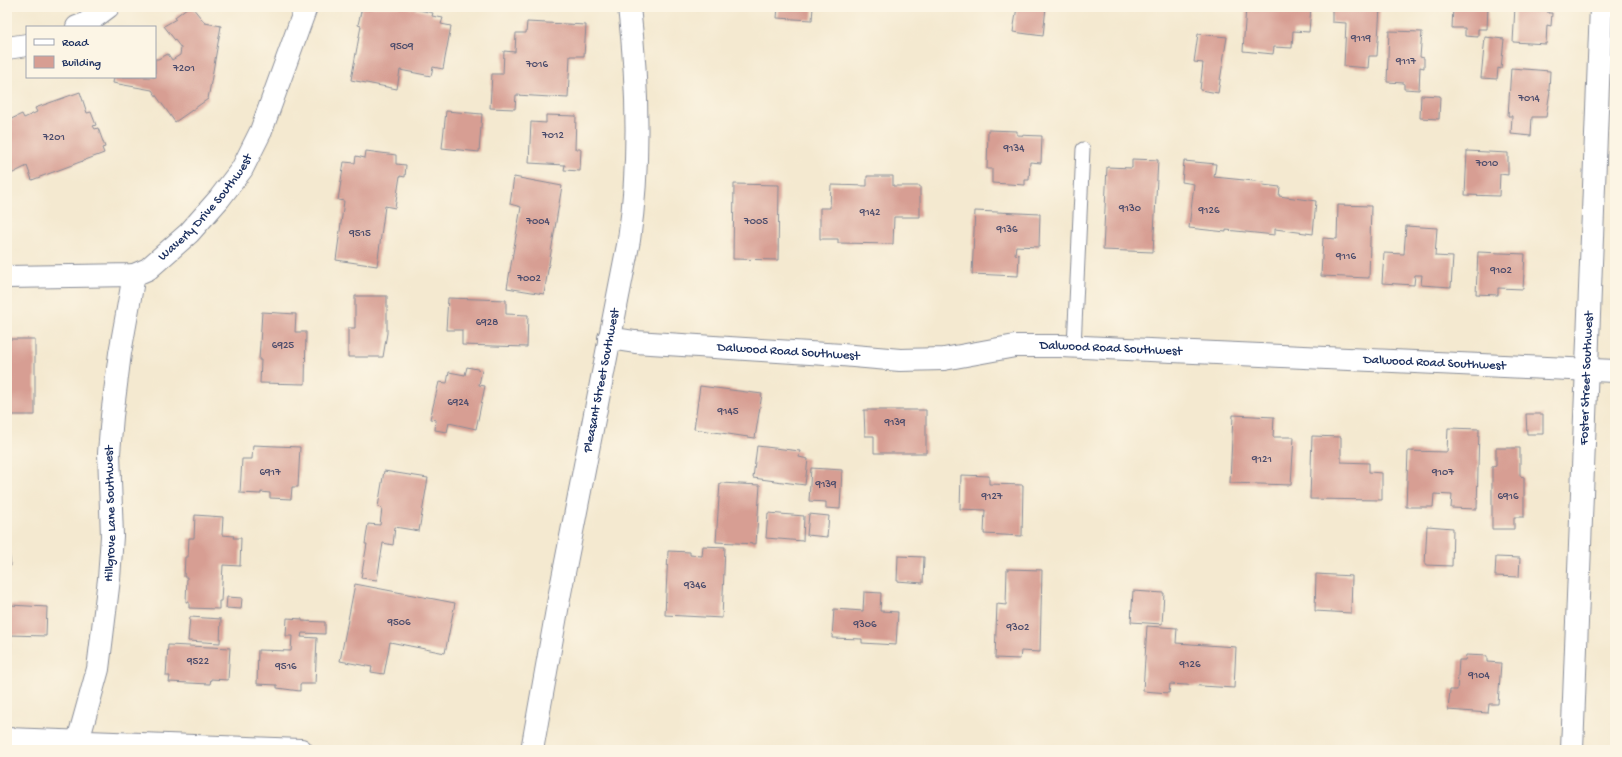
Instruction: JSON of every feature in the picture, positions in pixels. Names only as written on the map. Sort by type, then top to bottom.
[{"type":"street","points":[[80,26],[85,24],[108,7]]},
{"type":"street","name":"Waverly Drive Southwest","points":[[7,277],[134,275],[148,269],[189,233],[219,199],[242,169],[261,132],[306,7]]},
{"type":"street","name":"Pleasant Street Southwest","points":[[532,750],[560,594],[629,240],[634,202],[636,141],[633,38],[630,7]]},
{"type":"street","name":"Foster Street Southwest","points":[[1572,750],[1601,7]]},
{"type":"street","points":[[7,48],[26,45]]},
{"type":"street","name":"Hillgrove Lane Southwest","points":[[75,746],[98,669],[108,586],[112,536],[109,453],[112,416],[120,353],[134,275]]},
{"type":"street","name":"Dalwood Road Southwest","points":[[609,338],[635,342],[900,360],[944,359],[1015,346],[1074,346],[1615,371]]},
{"type":"street","points":[[7,739],[75,746],[301,750]]},
{"type":"lane","points":[[1074,346],[1083,149]]},
{"type":"building","points":[[188,7],[192,7],[205,23],[221,26],[208,99],[175,122],[152,90],[113,83],[114,78],[156,78],[156,59],[168,54],[172,60],[180,55],[181,48],[164,26],[176,19],[175,17]]},
{"type":"building","points":[[362,7],[405,7],[433,13],[432,16],[443,18],[441,24],[451,26],[443,69],[433,67],[431,76],[400,70],[397,89],[351,80],[361,26],[358,25]]},
{"type":"building","points":[[719,7],[734,7],[732,9],[721,9]]},
{"type":"building","points":[[778,7],[813,7],[812,20],[777,18]]},
{"type":"building","points":[[1017,7],[1046,7],[1043,36],[1013,32]]},
{"type":"building","points":[[1246,7],[1311,7],[1309,32],[1293,31],[1292,48],[1274,47],[1273,54],[1243,51]]},
{"type":"building","points":[[1332,7],[1380,7],[1377,56],[1369,56],[1368,68],[1344,66],[1346,23],[1332,22]]},
{"type":"building","points":[[1453,7],[1488,7],[1487,29],[1478,29],[1478,37],[1465,36],[1465,28],[1452,28]]},
{"type":"building","points":[[1515,7],[1548,7],[1548,13],[1552,13],[1551,26],[1547,25],[1546,44],[1513,42]]},
{"type":"building","points":[[527,22],[586,25],[584,56],[570,56],[568,98],[516,95],[515,109],[490,108],[492,74],[503,74],[504,51],[515,52],[516,33],[526,33]]},
{"type":"building","points":[[1389,31],[1422,32],[1420,57],[1424,58],[1424,68],[1420,67],[1419,90],[1404,89],[1404,83],[1387,82]]},
{"type":"building","points":[[1198,34],[1227,37],[1218,93],[1200,90],[1203,63],[1194,62]]},
{"type":"building","points":[[1485,37],[1504,39],[1501,69],[1498,68],[1497,79],[1481,78]]},
{"type":"building","points":[[1511,68],[1550,71],[1550,91],[1546,117],[1532,117],[1531,136],[1511,134],[1512,116],[1508,116]]},
{"type":"building","points":[[80,92],[87,113],[91,112],[96,125],[93,126],[95,129],[98,128],[105,147],[102,148],[104,153],[32,180],[27,166],[7,176],[7,121],[22,114],[24,118],[37,112],[35,108]]},
{"type":"building","points":[[1421,95],[1440,96],[1439,119],[1420,118]]},
{"type":"building","points":[[446,111],[482,114],[479,152],[442,148]]},
{"type":"building","points":[[546,115],[576,116],[575,149],[581,149],[580,171],[564,170],[565,165],[529,163],[531,122],[546,123]]},
{"type":"building","points":[[988,130],[1017,131],[1017,135],[1042,136],[1041,163],[1030,162],[1029,180],[1025,180],[1025,185],[992,183],[992,169],[987,169]]},
{"type":"building","points":[[366,151],[396,155],[396,164],[406,165],[405,177],[400,176],[395,208],[385,206],[377,266],[336,260],[344,201],[338,200],[344,162],[355,163],[356,156],[365,158]]},
{"type":"building","points":[[1467,151],[1508,153],[1508,175],[1500,174],[1499,196],[1465,195]]},
{"type":"building","points":[[1132,159],[1158,160],[1153,252],[1103,250],[1107,167],[1132,168]]},
{"type":"building","points":[[1184,161],[1216,164],[1214,177],[1264,182],[1263,185],[1280,187],[1279,196],[1316,201],[1313,234],[1275,229],[1275,235],[1189,228],[1194,184],[1182,182]]},
{"type":"building","points":[[867,176],[893,176],[893,186],[920,186],[920,217],[894,217],[893,244],[838,243],[838,239],[820,239],[820,208],[830,208],[831,185],[867,186]]},
{"type":"building","points":[[514,177],[562,186],[544,294],[507,288],[521,207],[510,204]]},
{"type":"building","points":[[734,184],[779,185],[778,260],[733,259]]},
{"type":"building","points":[[1338,205],[1371,206],[1369,278],[1321,276],[1323,238],[1337,239]]},
{"type":"building","points":[[975,211],[1040,214],[1039,247],[1016,246],[1015,254],[1019,255],[1018,276],[972,274]]},
{"type":"building","points":[[1406,226],[1437,228],[1435,256],[1453,257],[1451,287],[1421,285],[1422,275],[1415,275],[1414,285],[1382,283],[1384,253],[1404,254]]},
{"type":"building","points":[[1478,252],[1525,254],[1523,289],[1498,288],[1498,295],[1476,294]]},
{"type":"building","points":[[355,296],[387,296],[387,333],[383,357],[348,357],[348,328],[355,328]]},
{"type":"building","points":[[448,298],[506,300],[506,314],[528,315],[527,347],[462,345],[462,330],[446,330]]},
{"type":"building","points":[[262,312],[296,314],[295,332],[306,332],[305,384],[260,383],[261,360],[259,360]]},
{"type":"building","points":[[7,339],[35,339],[35,415],[7,415]]},
{"type":"building","points":[[467,367],[482,370],[479,385],[485,386],[476,429],[449,423],[447,432],[435,430],[436,420],[430,419],[439,382],[447,383],[449,372],[465,375]]},
{"type":"building","points":[[700,386],[762,394],[755,438],[694,429]]},
{"type":"building","points":[[864,410],[926,410],[926,453],[874,453],[874,436],[865,436]]},
{"type":"building","points":[[1526,414],[1543,414],[1543,434],[1527,434]]},
{"type":"building","points":[[1233,415],[1274,417],[1273,437],[1294,437],[1291,485],[1230,483]]},
{"type":"building","points":[[1448,428],[1479,429],[1477,509],[1451,508],[1452,495],[1434,494],[1433,507],[1406,507],[1408,451],[1447,452]]},
{"type":"building","points":[[1312,436],[1341,437],[1341,462],[1369,463],[1369,472],[1382,473],[1382,500],[1310,499]]},
{"type":"building","points":[[253,445],[300,447],[298,487],[292,487],[291,499],[270,498],[270,493],[240,493],[242,459],[252,459]]},
{"type":"building","points":[[757,446],[800,451],[799,457],[808,459],[805,485],[753,478]]},
{"type":"building","points":[[1496,448],[1520,448],[1520,476],[1524,477],[1524,517],[1514,517],[1514,529],[1492,529],[1492,467],[1496,466]]},
{"type":"building","points":[[811,468],[842,470],[840,509],[826,508],[826,502],[809,501]]},
{"type":"building","points":[[384,471],[428,478],[419,531],[395,527],[393,545],[383,543],[377,580],[361,578],[367,544],[365,544],[368,524],[380,525],[382,508],[378,507]]},
{"type":"building","points":[[961,475],[989,476],[989,484],[1023,485],[1022,536],[984,534],[985,510],[960,509]]},
{"type":"building","points":[[720,483],[760,485],[756,544],[716,542]]},
{"type":"building","points":[[768,513],[804,516],[803,541],[766,538]]},
{"type":"building","points":[[809,514],[829,516],[827,537],[807,535]]},
{"type":"building","points":[[195,515],[223,517],[222,535],[234,536],[233,538],[241,538],[240,566],[223,565],[221,601],[219,601],[219,609],[189,608],[189,602],[186,602],[187,577],[184,577],[185,557],[188,557],[189,538],[194,538]]},
{"type":"building","points":[[1427,526],[1453,528],[1452,566],[1425,565]]},
{"type":"building","points":[[7,537],[11,566],[7,567]]},
{"type":"building","points":[[703,546],[725,547],[722,618],[665,615],[668,551],[690,552],[690,555],[702,556]]},
{"type":"building","points":[[898,556],[924,557],[923,583],[897,581]]},
{"type":"building","points":[[1496,557],[1520,558],[1519,577],[1495,576]]},
{"type":"building","points":[[1007,569],[1042,570],[1040,652],[1021,651],[1020,659],[995,658],[997,604],[1006,605]]},
{"type":"building","points":[[1316,574],[1352,576],[1351,613],[1315,611]]},
{"type":"building","points":[[355,584],[455,603],[445,653],[390,642],[384,674],[371,672],[372,667],[340,661]]},
{"type":"building","points":[[1133,591],[1164,593],[1162,624],[1131,622]]},
{"type":"building","points":[[864,592],[881,593],[880,611],[898,612],[896,645],[862,643],[862,639],[832,638],[834,609],[863,611]]},
{"type":"building","points":[[227,597],[242,598],[241,609],[226,608]]},
{"type":"building","points":[[10,605],[47,607],[46,636],[9,635]]},
{"type":"building","points":[[190,617],[221,619],[220,643],[188,641]]},
{"type":"building","points":[[287,618],[302,619],[302,621],[325,622],[325,634],[302,633],[301,637],[317,638],[315,684],[300,684],[300,691],[277,688],[277,685],[257,684],[258,650],[291,651],[292,636],[286,636]]},
{"type":"building","points":[[1147,626],[1177,628],[1176,643],[1236,647],[1234,688],[1170,684],[1169,693],[1143,691]]},
{"type":"building","points":[[7,638],[11,638],[9,674],[7,674]]},
{"type":"building","points":[[168,645],[230,648],[228,680],[211,679],[210,684],[169,682],[170,676],[166,676]]},
{"type":"building","points":[[1466,655],[1487,656],[1487,662],[1501,663],[1498,704],[1489,704],[1488,713],[1448,710],[1450,690],[1457,690],[1459,660],[1465,660]]}]
